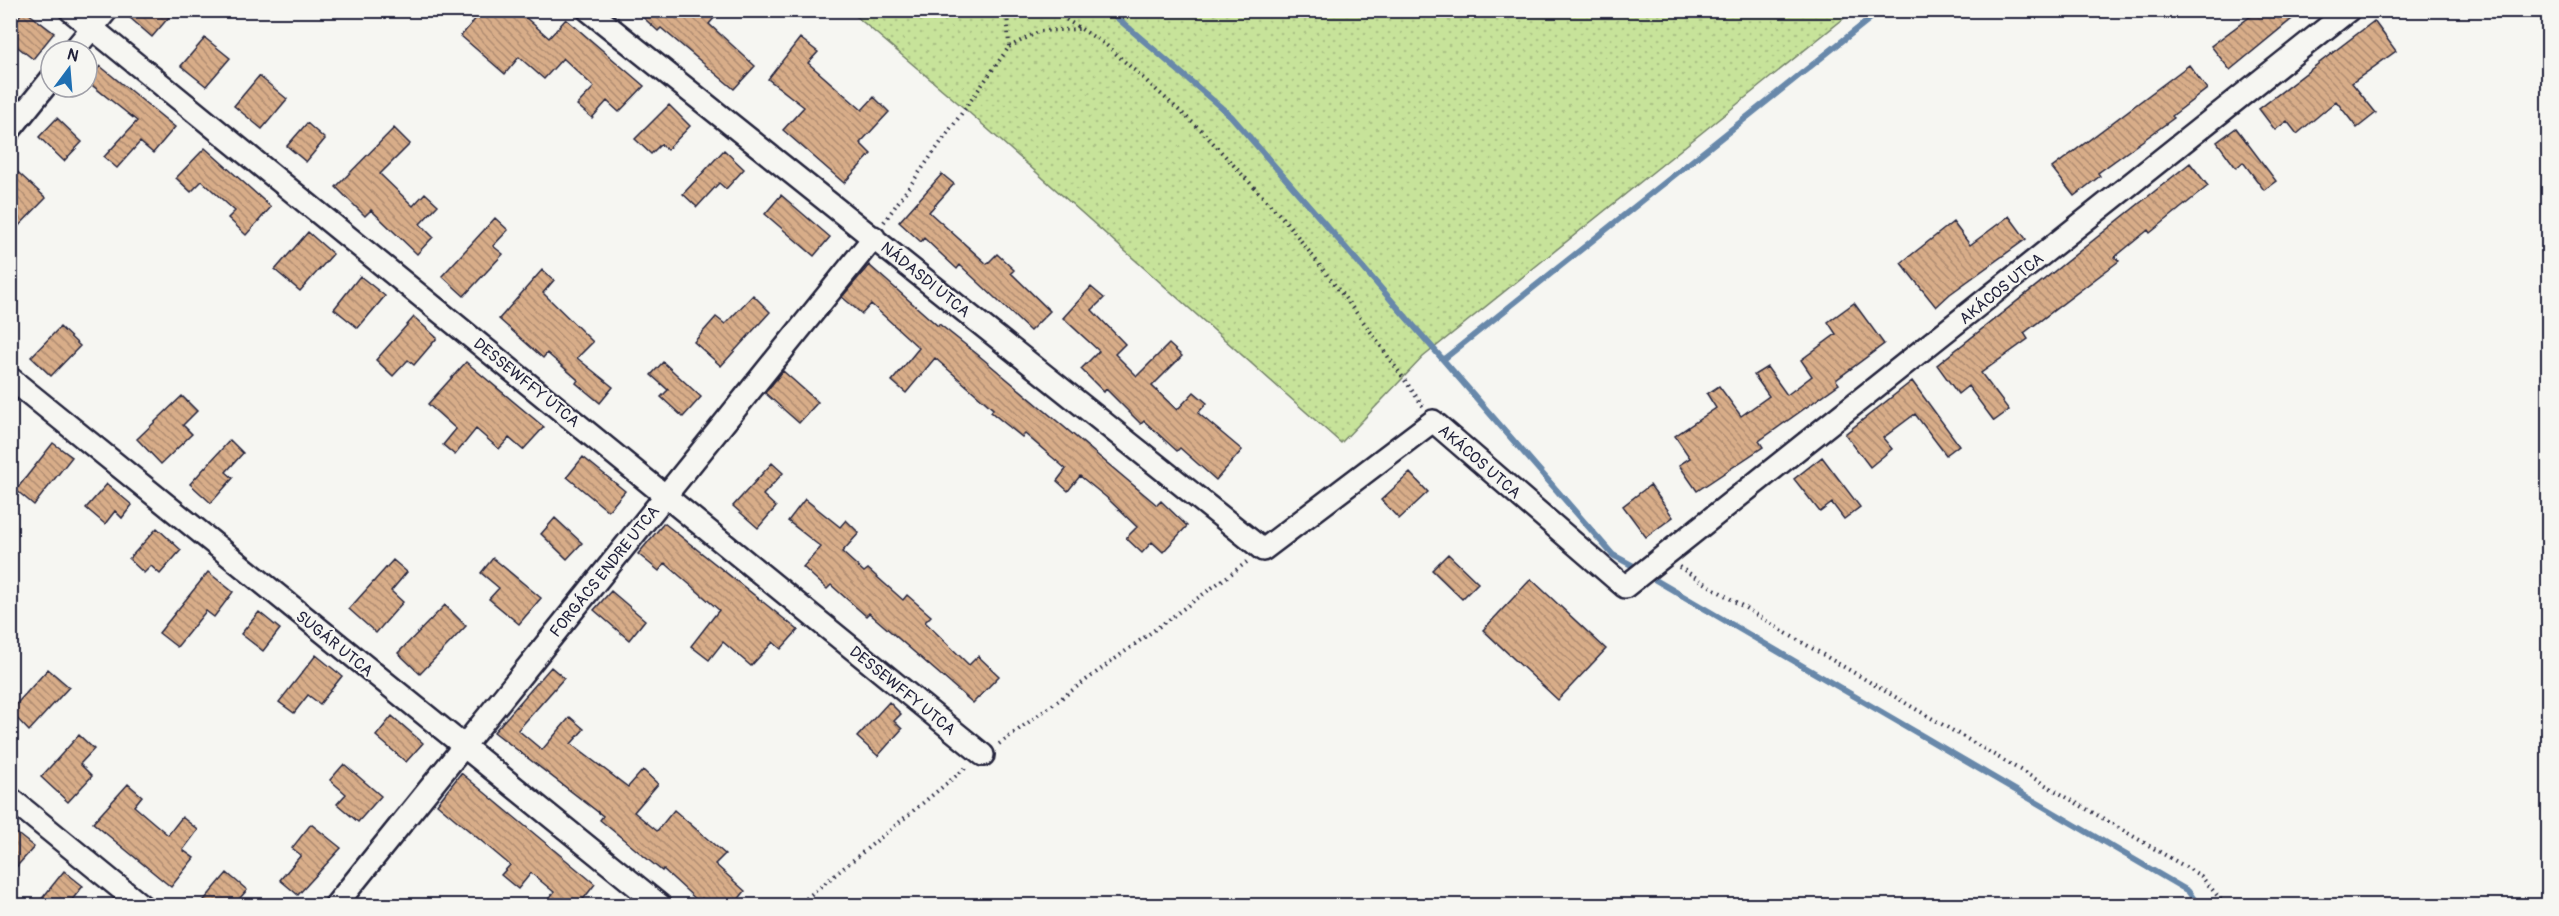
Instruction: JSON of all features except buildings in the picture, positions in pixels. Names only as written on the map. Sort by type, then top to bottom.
[{"type":"street","name":"DESSEWFFY UTCA","points":[[70,10],[983,755]]},
{"type":"street","points":[[83,39],[107,10]]},
{"type":"street","name":"NÁDASDI UTCA","points":[[588,10],[1263,550]]},
{"type":"street","name":"AKÁCOS UTCA","points":[[1263,550],[1433,421],[1625,587],[2349,10]]},
{"type":"street","points":[[10,130],[39,94]]},
{"type":"street","name":"FORGÁCS ENDRE UTCA","points":[[335,906],[874,237]]},
{"type":"street","name":"SUGÁR UTCA","points":[[10,378],[661,906]]},
{"type":"street","points":[[10,798],[142,906]]},
{"type":"path","points":[[1007,10],[1009,47]]},
{"type":"path","points":[[1051,10],[1105,44],[1201,130],[1288,224],[1368,328],[1433,421]]},
{"type":"path","points":[[874,237],[1009,47],[1040,31],[1080,29]]},
{"type":"path","points":[[797,906],[983,755],[1263,550]]},
{"type":"path","points":[[1658,561],[1786,633],[2201,876],[2226,906]]},
{"type":"green space","points":[[850,11],[1853,11],[1423,357],[1341,443],[964,108]]},
{"type":"waterway","points":[[1108,10],[1231,116],[1613,555],[1639,569]]},
{"type":"waterway","points":[[1444,359],[1881,10]]},
{"type":"waterway","points":[[1647,575],[2188,891],[2199,906]]}]
